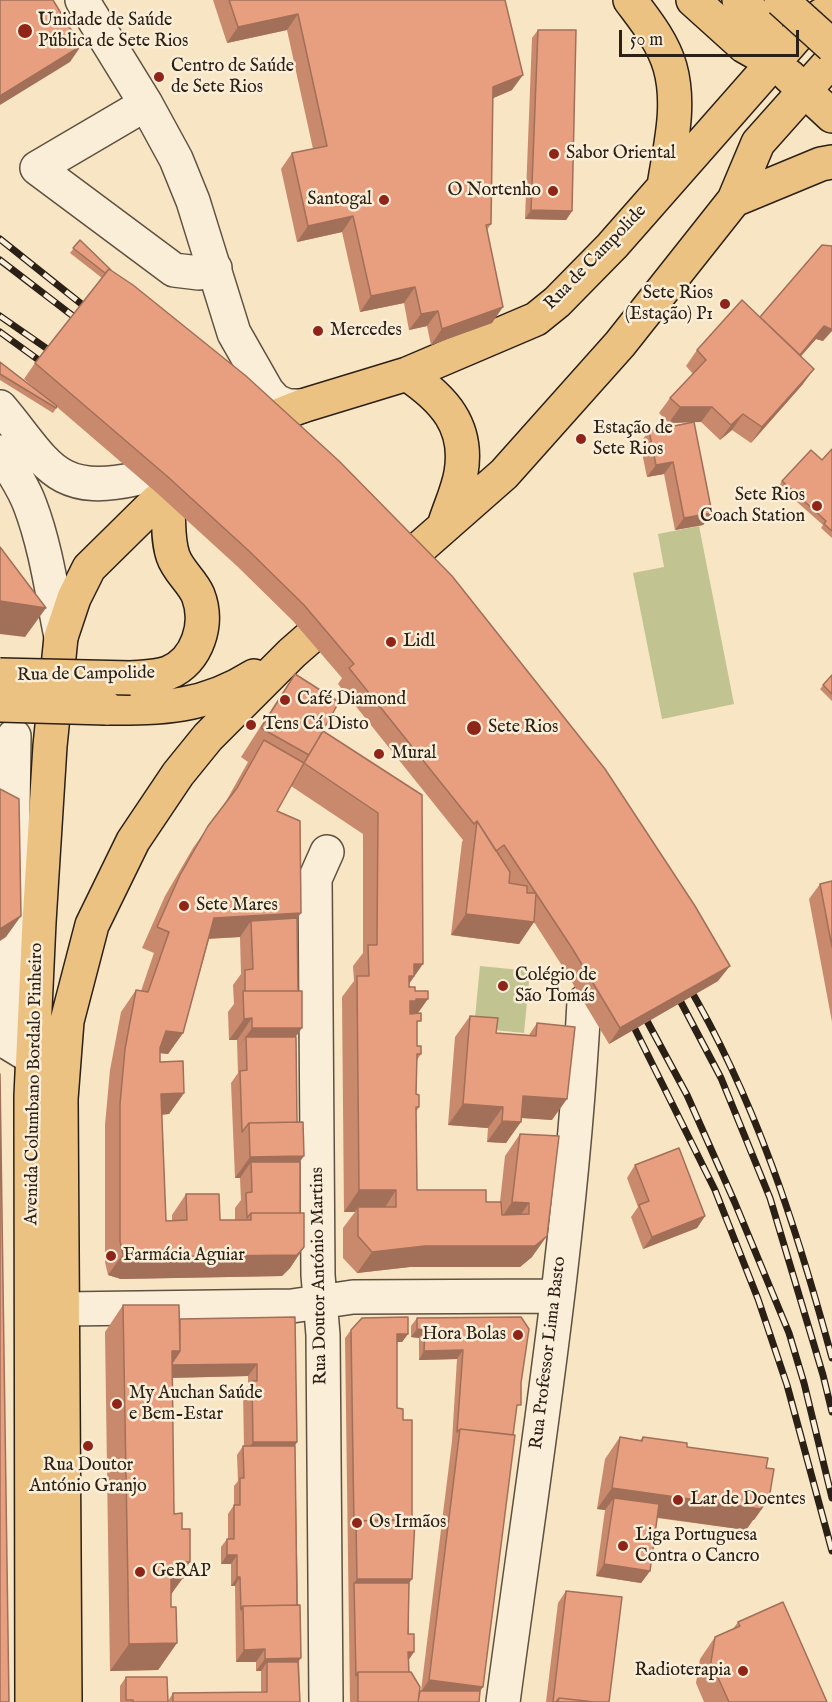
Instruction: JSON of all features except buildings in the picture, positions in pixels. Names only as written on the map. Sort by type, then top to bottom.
[{"type":"main road","points":[[630,0],[657,39],[669,66],[674,90],[674,117],[664,186]]},
{"type":"main road","points":[[693,0],[744,46],[774,63],[832,116]]},
{"type":"main road","points":[[739,0],[765,24],[774,63]]},
{"type":"main road","points":[[781,0],[832,46]]},
{"type":"main road","name":"Rua de Campolide","points":[[269,419],[302,406],[407,374],[536,319],[557,302],[612,246],[802,30],[822,15],[832,12]]},
{"type":"main road","points":[[413,554],[504,474],[620,344],[734,200],[758,143],[832,60]]},
{"type":"main road","points":[[734,200],[821,164],[832,162]]},
{"type":"main road","points":[[407,374],[428,387],[441,400],[457,426],[464,447],[461,475],[444,526]]},
{"type":"main road","name":"Rua de Campolide","points":[[0,675],[131,678],[168,673],[178,667],[196,646],[203,622],[203,612],[196,592],[173,557],[169,536],[154,497]]},
{"type":"main road","name":"Avenida Columbano Bordalo Pinheiro","points":[[32,1702],[31,1096],[50,746],[61,637],[74,598],[89,568],[154,497]]},
{"type":"main road","name":"Rua de Campolide","points":[[0,705],[161,708],[192,703],[216,696],[239,685],[300,646]]},
{"type":"main road","name":"Avenida Columbano Bordalo Pinheiro","points":[[65,1702],[61,1100],[67,1021],[92,925],[133,842],[178,774],[208,736],[300,646]]},
{"type":"street","points":[[82,0],[146,104],[176,159],[193,201],[234,333],[267,391],[276,401],[288,406],[302,406]]},
{"type":"street","points":[[146,104],[37,168],[174,270],[199,273],[215,268]]},
{"type":"street","points":[[234,333],[236,390]]},
{"type":"street","points":[[0,407],[45,463],[59,474],[73,481],[110,485],[154,497]]},
{"type":"street","points":[[0,452],[18,478],[30,503],[38,529],[61,637]]},
{"type":"street","points":[[14,736],[10,1044],[33,1058]]},
{"type":"street","name":"Rua Doutor António Martins","points":[[326,1702],[323,1335],[320,1302],[315,879],[327,852]]},
{"type":"street","name":"Rua Professor Lima Basto","points":[[503,1702],[574,1150],[584,1002]]},
{"type":"street","points":[[63,1309],[292,1306],[353,1297],[557,1296]]},
{"type":"green space","points":[[699,526],[734,704],[662,719],[633,573],[664,567],[658,534]]},
{"type":"green space","points":[[480,966],[530,971],[524,1033],[474,1028]]},
{"type":"railway","points":[[0,239],[94,314]]},
{"type":"railway","points":[[0,260],[86,326]]},
{"type":"railway","points":[[0,316],[59,357]]},
{"type":"railway","points":[[0,332],[51,369]]},
{"type":"railway","points":[[686,982],[733,1072],[772,1165],[804,1261],[832,1358]]},
{"type":"railway","points":[[674,989],[721,1078],[770,1198],[832,1412]]},
{"type":"railway","points":[[640,1008],[687,1095],[789,1333],[804,1383],[832,1498]]},
{"type":"railway","points":[[628,1015],[715,1190],[758,1299],[787,1385],[832,1551]]},
{"type":"place","name":"Unidade de Saúde Pública de Sete Rios","points":[[25,31]]},
{"type":"place","name":"Centro de Saúde de Sete Rios","points":[[159,77]]},
{"type":"place","name":"Sabor Oriental","points":[[554,154]]},
{"type":"place","name":"O Nortenho","points":[[553,191]]},
{"type":"place","name":"Santogal","points":[[384,200]]},
{"type":"place","name":"Sete Rios (Estação) P1","points":[[725,304]]},
{"type":"place","name":"Mercedes","points":[[318,331]]},
{"type":"place","name":"Estação de Sete Rios","points":[[581,439]]},
{"type":"place","name":"Sete Rios Coach Station","points":[[817,506]]},
{"type":"place","name":"Lidl","points":[[391,642]]},
{"type":"place","name":"Café Diamond","points":[[285,700]]},
{"type":"place","name":"Tens Cá Disto","points":[[251,725]]},
{"type":"place","name":"Sete Rios","points":[[474,728]]},
{"type":"place","name":"Mural","points":[[379,754]]},
{"type":"place","name":"Sete Mares","points":[[184,906]]},
{"type":"place","name":"Colégio de São Tomás","points":[[503,986]]},
{"type":"place","name":"Farmácia Aguiar","points":[[111,1256]]},
{"type":"place","name":"Hora Bolas","points":[[518,1335]]},
{"type":"place","name":"My Auchan Saúde e Bem-Estar","points":[[117,1404]]},
{"type":"place","name":"Rua Doutor António Granjo","points":[[88,1446]]},
{"type":"place","name":"Lar de Doentes","points":[[678,1500]]},
{"type":"place","name":"Os Irmãos","points":[[357,1523]]},
{"type":"place","name":"Liga Portuguesa Contra o Cancro","points":[[623,1546]]},
{"type":"place","name":"GeRAP","points":[[140,1572]]},
{"type":"place","name":"Radioterapia","points":[[743,1671]]}]
